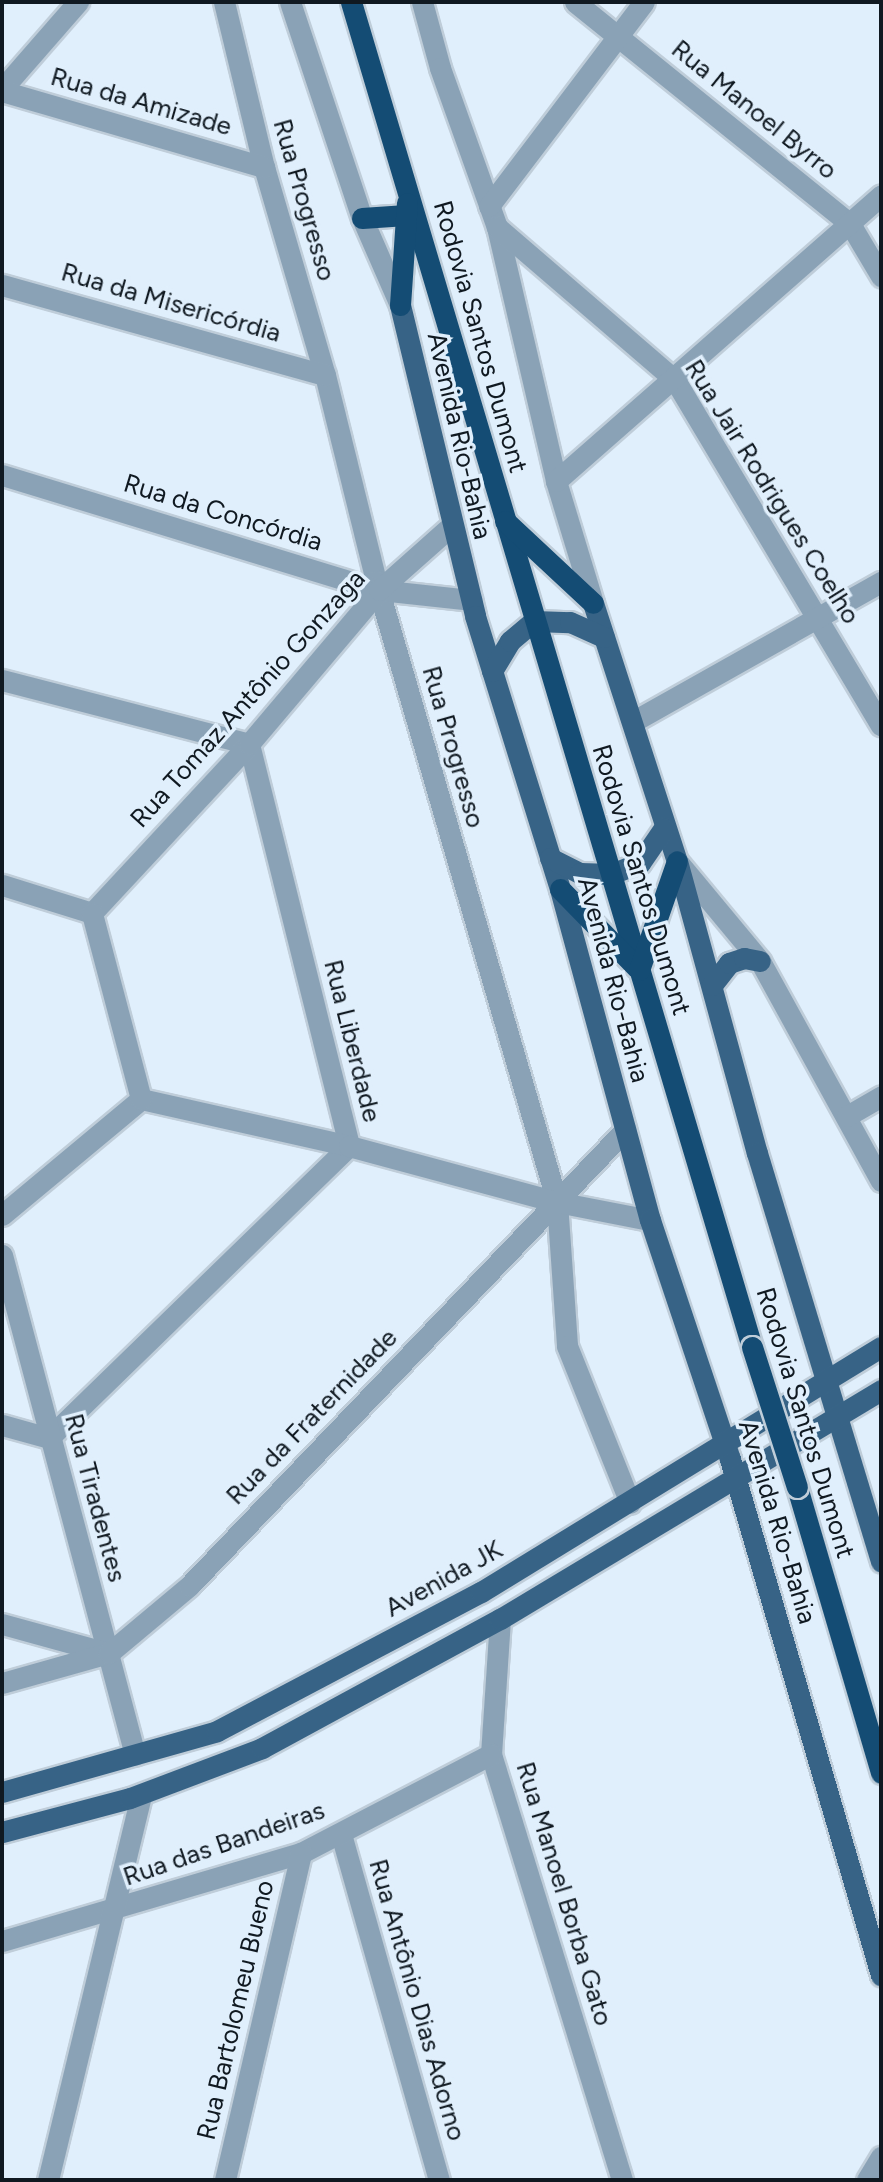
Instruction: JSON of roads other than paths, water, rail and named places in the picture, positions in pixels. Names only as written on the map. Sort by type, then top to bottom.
[{"type":"highway","name":"Rodovia Santos Dumont","points":[[352,2],[503,519],[752,1347],[797,1487],[881,1773]]},
{"type":"highway","points":[[400,305],[408,187]]},
{"type":"highway","points":[[362,218],[406,215]]},
{"type":"highway","points":[[503,519],[593,603]]},
{"type":"highway","points":[[560,889],[639,970],[677,861]]},
{"type":"main road","name":"Avenida Rio-Bahia","points":[[400,305],[450,527],[471,600],[560,889],[650,1220],[725,1443],[881,1975]]},
{"type":"main road","points":[[593,603],[634,721],[664,828],[677,861],[824,1382],[881,1563]]},
{"type":"main road","points":[[492,671],[510,641],[534,621],[570,622],[604,637]]},
{"type":"main road","points":[[550,858],[580,873],[611,874],[640,863],[664,828]]},
{"type":"main road","points":[[712,985],[729,963],[744,958],[760,961]]},
{"type":"main road","name":"Avenida JK","points":[[2,1792],[217,1731],[481,1592],[631,1503],[881,1347]]},
{"type":"main road","points":[[2,1832],[141,1795],[262,1748],[500,1619],[881,1390]]},
{"type":"street","points":[[2,90],[78,2]]},
{"type":"street","name":"Rua Progresso","points":[[224,2],[264,167],[325,375],[379,590],[556,1202],[567,1346],[631,1503]]},
{"type":"street","name":"Avenida Rio-Bahia","points":[[290,2],[362,218],[400,305]]},
{"type":"street","points":[[422,2],[497,227],[556,481],[593,603]]},
{"type":"street","name":"Rua Manoel Byrro","points":[[575,2],[620,35],[849,224],[881,276]]},
{"type":"street","points":[[489,206],[644,2]]},
{"type":"street","name":"Rua da Amizade","points":[[2,90],[264,167]]},
{"type":"street","points":[[556,481],[675,380],[881,195]]},
{"type":"street","name":"Rua Jair Rodrigues Coelho","points":[[497,227],[675,380],[820,617],[881,725]]},
{"type":"street","name":"Rua da Misericórdia","points":[[2,285],[325,375]]},
{"type":"street","name":"Rua da Concórdia","points":[[2,475],[379,590],[471,600]]},
{"type":"street","name":"Rua Tomaz Antônio Gonzaga","points":[[92,913],[249,744],[379,590],[450,527]]},
{"type":"street","points":[[634,721],[881,582]]},
{"type":"street","points":[[2,680],[249,744]]},
{"type":"street","name":"Rua Liberdade","points":[[49,1438],[349,1146],[249,744]]},
{"type":"street","points":[[677,861],[760,961],[881,1181]]},
{"type":"street","points":[[2,885],[92,913],[141,1099]]},
{"type":"street","points":[[847,1116],[881,1096]]},
{"type":"street","points":[[141,1099],[349,1146],[556,1202],[650,1220]]},
{"type":"street","points":[[2,1215],[141,1099]]},
{"type":"street","name":"Rua da Fraternidade","points":[[2,1683],[108,1653],[189,1586],[625,1130]]},
{"type":"street","name":"Rua Tiradentes","points":[[2,1255],[135,1755]]},
{"type":"street","points":[[2,1425],[49,1438]]},
{"type":"street","name":"Rua Manoel Borba Gato","points":[[500,1619],[491,1754],[622,2180]]},
{"type":"street","points":[[2,1624],[108,1653]]},
{"type":"street","name":"Rua das Bandeiras","points":[[2,1941],[114,1911],[301,1853],[491,1754]]},
{"type":"street","points":[[48,2180],[141,1795]]},
{"type":"street","name":"Rua Antônio Dias Adorno","points":[[341,1834],[439,2180]]},
{"type":"street","name":"Rua Bartolomeu Bueno","points":[[225,2180],[301,1853]]},
{"type":"street","points":[[868,2180],[881,2157]]}]
